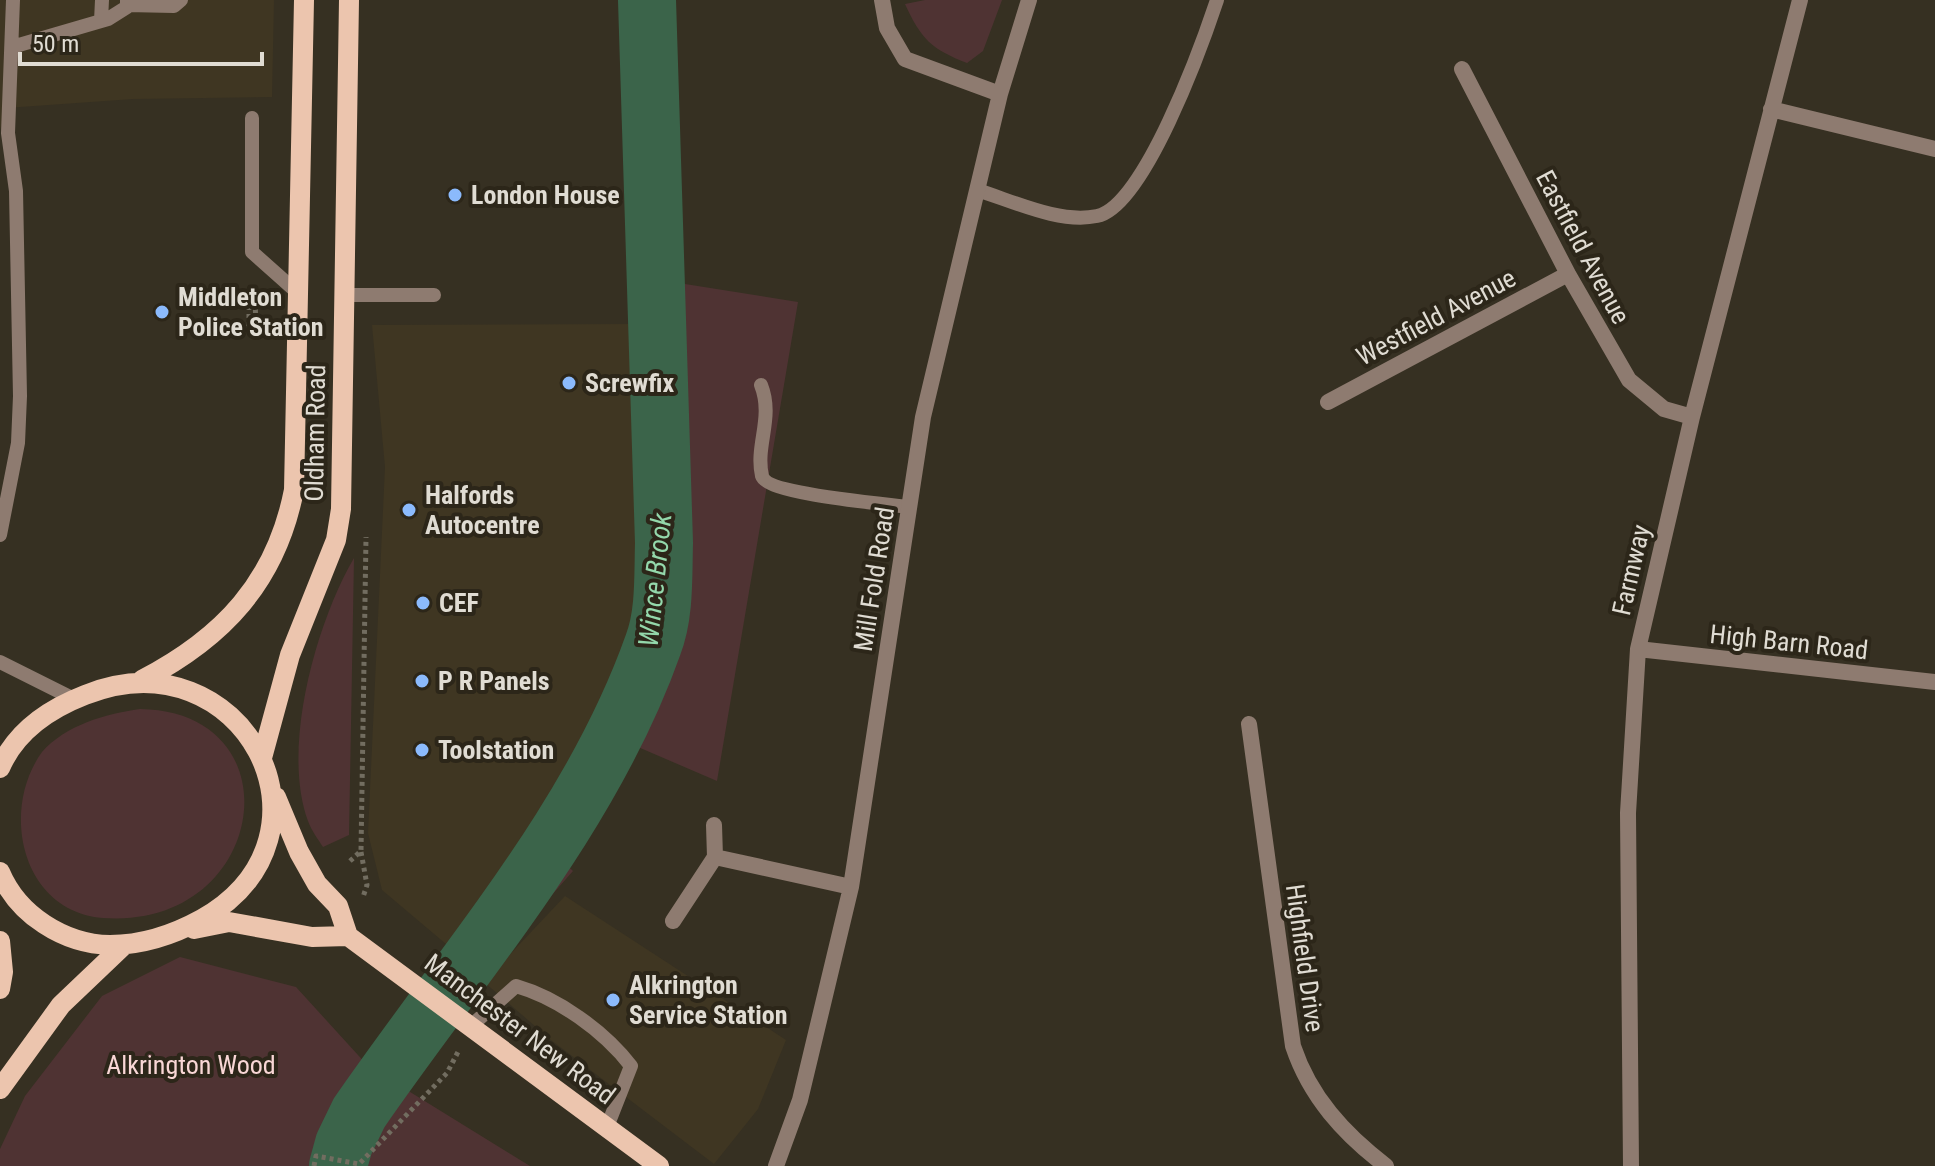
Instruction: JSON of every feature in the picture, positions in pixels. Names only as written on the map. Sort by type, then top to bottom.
[{"type":"main road","name":"Oldham Road","points":[[138,682],[177,662],[231,617],[277,551],[294,490],[304,0]]},
{"type":"main road","name":"Oldham Road","points":[[262,758],[290,655],[336,540],[341,509],[349,0]]},
{"type":"main road","points":[[0,768],[24,732],[48,712],[103,687],[138,682],[182,686],[208,697],[248,733],[262,758],[299,852],[317,884],[338,906],[348,936],[312,937],[229,922],[124,945],[98,944],[62,934],[36,919],[18,901],[0,872]]},
{"type":"main road","points":[[178,932],[228,904],[247,884],[269,835],[270,782]]},
{"type":"main road","name":"Manchester New Road","points":[[348,936],[444,1004],[659,1166]]},
{"type":"main road","points":[[0,941],[2,980]]},
{"type":"main road","points":[[0,1089],[61,1005],[124,945]]},
{"type":"street","points":[[882,0],[887,28],[905,59],[951,79],[1000,94]]},
{"type":"street","name":"Mill Fold Road","points":[[776,1166],[800,1100],[851,887],[923,417],[1000,94],[1029,0]]},
{"type":"street","name":"Farmway","points":[[1631,1166],[1628,813],[1638,649],[1692,417],[1800,0]]},
{"type":"street","name":"Eastfield Avenue","points":[[1462,69],[1568,274],[1629,380],[1664,409],[1692,417]]},
{"type":"street","points":[[1771,109],[1935,149]]},
{"type":"street","name":"Westfield Avenue","points":[[1328,402],[1568,274]]},
{"type":"street","name":"High Barn Road","points":[[1638,649],[1935,682]]},
{"type":"street","name":"Highfield Drive","points":[[1249,724],[1293,1046],[1314,1091],[1348,1137],[1386,1166]]},
{"type":"street","points":[[673,921],[715,857],[714,825]]},
{"type":"street","points":[[715,857],[851,887]]},
{"type":"lane","points":[[0,535],[3,505],[18,443],[20,396],[16,191],[4,134],[13,0]]},
{"type":"lane","points":[[101,21],[102,0]]},
{"type":"lane","points":[[12,47],[101,21],[129,2],[191,0]]},
{"type":"lane","points":[[977,190],[1060,216],[1092,217],[1108,213],[1135,184],[1156,149],[1217,0]]},
{"type":"lane","points":[[252,118],[252,252],[298,293]]},
{"type":"lane","points":[[344,295],[434,295]]},
{"type":"lane","points":[[761,385],[768,402],[762,477],[768,484],[790,491],[909,507]]},
{"type":"lane","points":[[0,662],[74,699]]},
{"type":"lane","points":[[472,1025],[516,986],[543,994],[614,1045],[631,1066],[607,1127]]},
{"type":"path","points":[[249,285],[249,330],[256,330],[255,297],[271,296]]},
{"type":"path","points":[[240,299],[249,299]]},
{"type":"path","points":[[366,545],[361,851],[367,885]]},
{"type":"path","points":[[350,861],[361,851]]},
{"type":"path","points":[[314,1166],[316,1156],[359,1164],[447,1073]]},
{"type":"shaded area","points":[[0,0],[274,0],[272,97],[133,99],[6,108],[0,130]]},
{"type":"shaded area","points":[[636,324],[642,606],[610,715],[561,812],[459,955],[382,890],[368,833],[385,467],[372,325]]},
{"type":"shaded area","points":[[565,896],[786,1040],[758,1109],[714,1164],[551,1040],[484,982]]},
{"type":"green space","points":[[633,0],[666,0],[666,281],[798,302],[717,781],[624,741],[555,854],[573,871],[483,973],[464,955],[583,782],[638,657],[652,587],[656,529],[648,315],[637,310]]},
{"type":"green space","points":[[925,0],[1002,0],[983,51],[967,63],[944,53],[928,41],[905,4]]},
{"type":"green space","points":[[354,558],[349,835],[323,847],[309,824],[301,791],[298,758],[301,723],[307,686],[327,616]]},
{"type":"green space","points":[[140,709],[191,719],[224,744],[242,779],[243,819],[229,858],[201,891],[158,913],[103,918],[75,911],[53,897],[37,878],[26,854],[21,828],[22,801],[29,775],[42,752],[52,743],[74,728],[113,714]]},
{"type":"green space","name":"Alkrington Wood","points":[[180,957],[296,987],[368,1066],[530,1166],[0,1166],[0,1149],[25,1096],[102,996]]},
{"type":"waterway","name":"Wince Brook","points":[[338,1166],[344,1144],[359,1113],[522,888],[596,771],[627,709],[657,633],[663,595],[664,543],[647,0]]},
{"type":"place","name":"London House","points":[[455,195]]},
{"type":"place","name":"Middleton Police Station","points":[[162,312]]},
{"type":"place","name":"Screwfix","points":[[569,383]]},
{"type":"place","name":"Halfords Autocentre","points":[[409,510]]},
{"type":"place","name":"CEF","points":[[423,603]]},
{"type":"place","name":"P R Panels","points":[[422,681]]},
{"type":"place","name":"Toolstation","points":[[422,750]]},
{"type":"place","name":"Alkrington Service Station","points":[[613,1000]]}]
